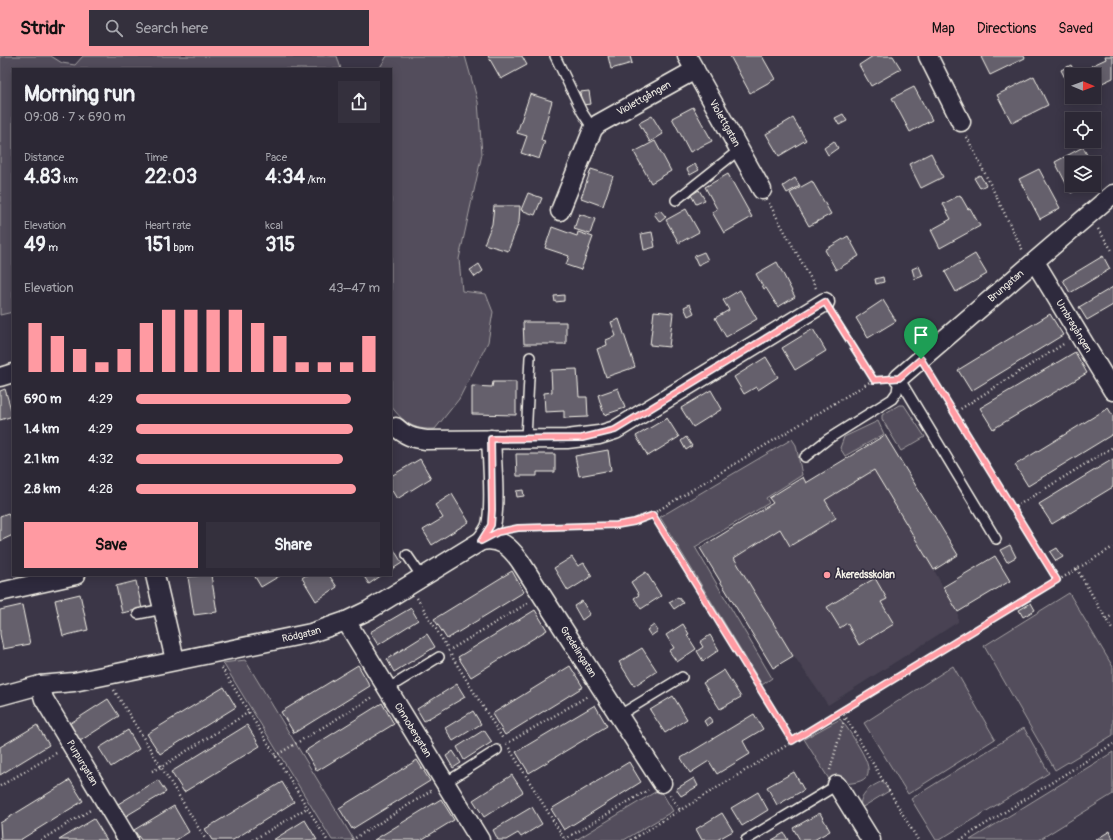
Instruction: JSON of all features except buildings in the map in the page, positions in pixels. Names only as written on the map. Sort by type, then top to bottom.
[{"type":"street","points":[[928,56],[961,122]]},
{"type":"street","name":"Violettgången","points":[[593,129],[598,124],[691,63]]},
{"type":"street","name":"Violettgatan","points":[[691,63],[762,190]]},
{"type":"street","points":[[560,211],[593,129]]},
{"type":"street","name":"Brungatan","points":[[899,378],[1113,194]]},
{"type":"street","name":"Umbragången","points":[[1035,262],[1113,391]]},
{"type":"street","points":[[394,423],[403,434],[412,438],[426,440],[582,438],[615,430],[825,302]]},
{"type":"street","points":[[0,377],[12,373]]},
{"type":"street","name":"Rödgatan","points":[[0,696],[40,685],[74,682],[213,652],[311,633],[346,621],[369,610],[481,541],[491,525],[491,439]]},
{"type":"street","name":"Gredelingatan","points":[[481,541],[494,539],[506,545],[520,561],[618,716],[662,782]]},
{"type":"street","points":[[0,592],[72,576]]},
{"type":"street","points":[[155,576],[175,660]]},
{"type":"street","name":"Cinnobergatan","points":[[346,621],[480,840]]},
{"type":"street","name":"Purpurgatan","points":[[40,685],[44,699],[128,840]]},
{"type":"street","points":[[832,788],[871,840]]},
{"type":"lane","points":[[555,56],[582,112],[593,129]]},
{"type":"lane","points":[[676,200],[739,150]]},
{"type":"lane","points":[[526,439],[530,357]]},
{"type":"lane","points":[[804,457],[828,439],[892,399],[897,392],[899,378]]},
{"type":"lane","points":[[899,378],[996,539]]},
{"type":"lane","points":[[407,555],[416,581]]},
{"type":"lane","points":[[138,614],[163,609]]},
{"type":"lane","points":[[387,689],[439,656]]},
{"type":"lane","points":[[618,716],[682,677]]},
{"type":"lane","points":[[445,783],[497,750]]},
{"type":"lane","points":[[746,840],[832,788]]},
{"type":"path","points":[[961,122],[965,134],[1026,256],[1035,262]]},
{"type":"path","points":[[762,190],[797,255],[874,380]]},
{"type":"path","points":[[1089,214],[1113,252]]},
{"type":"path","points":[[954,413],[1079,334]]},
{"type":"path","points":[[921,359],[1057,580]]},
{"type":"path","points":[[508,529],[617,525],[634,522],[653,515],[788,431],[874,380],[899,378]]},
{"type":"path","points":[[1012,509],[1113,447]]},
{"type":"path","points":[[653,515],[792,741]]},
{"type":"path","points":[[631,840],[1113,547]]},
{"type":"path","points":[[1077,569],[1113,631]]},
{"type":"path","points":[[416,581],[449,650],[565,840],[662,782]]},
{"type":"path","points":[[439,656],[542,595]]},
{"type":"path","points":[[1106,619],[1113,615]]},
{"type":"path","points":[[213,652],[327,840]]},
{"type":"path","points":[[104,675],[206,840]]},
{"type":"path","points":[[275,756],[387,689]]},
{"type":"path","points":[[497,750],[601,689]]},
{"type":"path","points":[[842,711],[918,840]]},
{"type":"path","points":[[152,771],[161,767],[249,712]]},
{"type":"path","points":[[832,788],[827,781],[845,716]]},
{"type":"path","points":[[0,786],[70,744]]},
{"type":"path","points":[[960,840],[1113,744]]},
{"type":"path","points":[[352,840],[445,783]]},
{"type":"path","points":[[41,840],[104,801]]},
{"type":"path","points":[[253,840],[307,808]]},
{"type":"shaded area","points":[[0,56],[51,56],[62,63],[75,65],[83,56],[337,56],[341,68],[12,68],[12,312],[0,315]]},
{"type":"shaded area","points":[[387,56],[465,56],[478,102],[482,154],[459,259],[462,291],[486,294],[493,312],[488,342],[459,399],[435,429],[415,427],[400,417],[392,407],[392,68],[380,68]]},
{"type":"shaded area","points":[[899,405],[904,405],[925,437],[901,451],[882,419],[882,415]]},
{"type":"shaded area","points":[[878,421],[884,434],[845,456],[840,448],[844,437]]},
{"type":"shaded area","name":"Åkeredsskolan","points":[[885,435],[958,555],[934,570],[943,587],[995,556],[1010,581],[958,612],[958,622],[828,705],[794,656],[773,668],[700,548],[772,504],[769,498],[806,483]]},
{"type":"shaded area","points":[[792,439],[796,445],[802,475],[766,498],[769,503],[695,547],[772,678],[762,685],[660,517]]},
{"type":"shaded area","points":[[1069,593],[1113,667],[1113,735],[1055,770],[984,646]]},
{"type":"shaded area","points":[[245,660],[354,840],[332,840],[223,663]]},
{"type":"shaded area","points":[[953,666],[995,739],[908,794],[864,723]]},
{"type":"shaded area","points":[[840,719],[846,726],[865,758],[868,773],[865,778],[860,781],[853,783],[832,784],[804,739]]},
{"type":"shaded area","points":[[1024,728],[1049,773],[939,840],[936,840],[911,799]]},
{"type":"shaded area","points":[[1113,752],[1113,794],[1039,840],[970,840]]},
{"type":"shaded area","points":[[883,781],[889,791],[861,808],[861,799],[866,791]]},
{"type":"shaded area","points":[[660,789],[673,811],[624,840],[576,840]]},
{"type":"place","name":"Åkeredsskolan","points":[[827,575]]},
{"type":"route","points":[[825,302],[874,380],[899,378],[921,359],[1057,580],[792,741],[653,515],[634,522],[617,525],[508,529],[498,532],[481,541],[487,534],[491,525],[491,439],[582,438],[599,436],[615,430],[636,419],[729,360],[825,302]]}]
